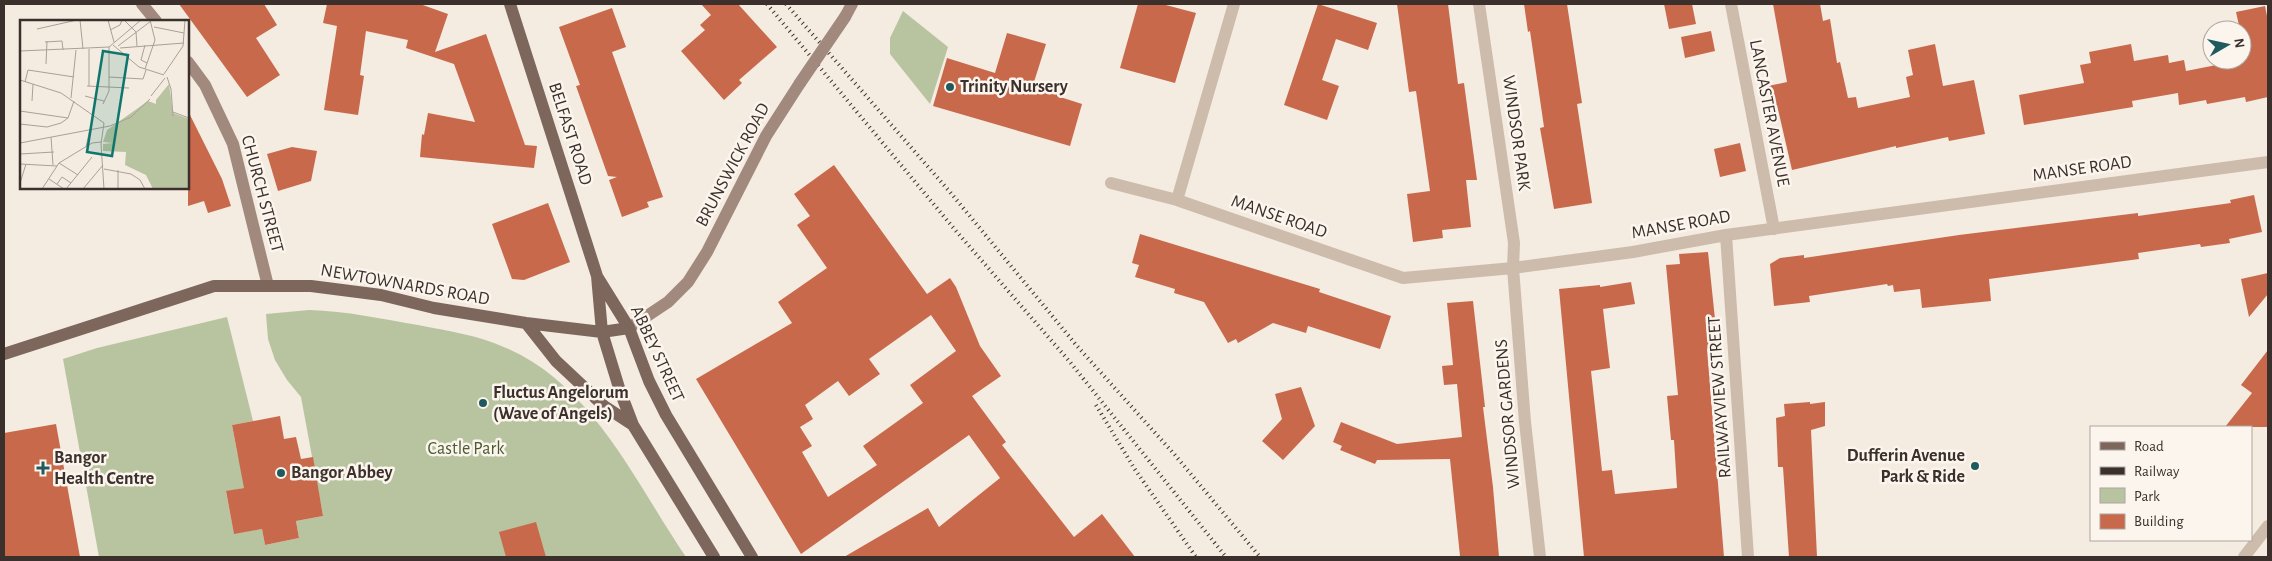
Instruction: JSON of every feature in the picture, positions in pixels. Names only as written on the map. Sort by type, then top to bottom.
[{"type":"main road","points":[[142,4],[155,20]]},
{"type":"main road","name":"BELFAST ROAD","points":[[510,4],[597,276]]},
{"type":"main road","name":"BRUNSWICK ROAD","points":[[630,328],[668,302],[688,282],[707,252],[766,136],[852,4]]},
{"type":"main road","name":"CHURCH STREET","points":[[189,63],[205,84],[233,144],[268,286]]},
{"type":"main road","name":"ABBEY STREET","points":[[597,276],[630,328],[649,381],[666,415],[752,557]]},
{"type":"main road","name":"ABBEY STREET","points":[[597,276],[602,332],[620,391],[633,425],[714,557]]},
{"type":"main road","name":"NEWTOWNARDS ROAD","points":[[4,354],[214,286],[311,286],[381,295],[434,308],[526,323],[602,332],[630,328]]},
{"type":"main road","points":[[526,323],[556,361],[604,406],[633,425]]},
{"type":"street","points":[[1177,200],[1234,4]]},
{"type":"street","name":"WINDSOR PARK","points":[[1479,4],[1514,243],[1513,268]]},
{"type":"street","name":"LANCASTER AVENUE","points":[[1731,4],[1774,229]]},
{"type":"street","name":"MANSE ROAD","points":[[1111,183],[1177,200],[1403,278],[1513,268],[1633,252],[1726,235],[2268,162]]},
{"type":"street","name":"RAILWAYVIEW STREET","points":[[1726,235],[1748,557]]},
{"type":"street","name":"WINDSOR GARDENS","points":[[1513,268],[1525,422],[1540,557]]},
{"type":"street","points":[[2244,557],[2268,526]]},
{"type":"green space","points":[[903,11],[948,47],[930,104],[890,54],[890,38]]},
{"type":"green space","name":"Castle Park","points":[[309,310],[364,316],[463,334],[506,348],[537,365],[564,386],[588,411],[610,439],[686,557],[99,557],[63,359],[97,348],[227,317],[253,421],[232,425],[237,452],[248,487],[226,492],[234,533],[262,529],[265,545],[299,538],[296,521],[323,516],[301,397],[287,380],[275,360],[268,339],[266,314]]},
{"type":"building","points":[[179,4],[264,4],[277,25],[256,38],[280,75],[247,97]]},
{"type":"building","points":[[327,4],[420,4],[448,14],[435,52],[486,34],[525,145],[537,146],[534,168],[420,157],[422,134],[424,135],[428,113],[475,122],[454,64],[406,48],[408,40],[366,31],[360,75],[364,76],[358,115],[324,110],[337,26],[323,23]]},
{"type":"building","points":[[701,4],[738,4],[777,47],[739,80],[742,83],[724,100],[681,51],[705,30],[700,25],[711,15]]},
{"type":"building","points":[[1138,4],[1162,4],[1196,13],[1175,83],[1120,68]]},
{"type":"building","points":[[1318,4],[1377,23],[1368,50],[1336,39],[1322,80],[1339,86],[1327,120],[1284,105]]},
{"type":"building","points":[[1397,4],[1448,4],[1458,84],[1464,83],[1477,180],[1466,180],[1471,227],[1442,230],[1443,238],[1413,242],[1407,194],[1430,191],[1416,91],[1409,92]]},
{"type":"building","points":[[1524,4],[1567,4],[1582,103],[1577,104],[1592,203],[1554,209],[1540,128],[1544,127],[1530,31],[1528,32]]},
{"type":"building","points":[[1664,4],[1692,4],[1696,24],[1669,29]]},
{"type":"building","points":[[1773,4],[1820,4],[1823,21],[1830,19],[1837,63],[1840,62],[1848,98],[1856,97],[1858,108],[1910,97],[1906,77],[1913,75],[1908,50],[1935,44],[1943,86],[1974,80],[1985,134],[1949,141],[1948,137],[1896,148],[1896,146],[1792,170],[1777,105],[1772,106],[1768,86],[1787,82]]},
{"type":"building","points":[[2265,6],[2268,21],[2268,97],[2246,102],[2245,97],[2207,104],[2206,100],[2179,105],[2178,93],[2132,101],[2133,107],[2024,125],[2019,95],[2084,83],[2080,65],[2091,63],[2089,52],[2131,44],[2134,61],[2168,55],[2169,63],[2184,60],[2186,71],[2202,68],[2202,70],[2252,70],[2252,20],[2238,20],[2236,12]]},
{"type":"building","points":[[612,8],[626,47],[612,52],[663,197],[647,202],[649,207],[622,217],[609,180],[617,177],[608,176],[576,86],[580,85],[559,27]]},
{"type":"building","points":[[1711,31],[1715,51],[1685,58],[1681,37]]},
{"type":"building","points":[[1007,33],[1046,44],[1034,82],[1059,90],[1057,96],[1082,104],[1070,146],[933,106],[947,58],[995,73]]},
{"type":"building","points":[[189,113],[222,179],[231,206],[208,213],[204,201],[188,206]]},
{"type":"building","points":[[1740,143],[1746,171],[1720,177],[1714,149]]},
{"type":"building","points":[[292,147],[317,151],[311,181],[278,191],[267,154]]},
{"type":"building","points":[[834,165],[927,294],[950,278],[956,287],[980,346],[1001,376],[972,396],[1006,442],[1002,445],[1074,537],[1102,514],[1135,557],[844,557],[928,508],[939,527],[1000,478],[969,435],[801,554],[696,379],[792,323],[778,302],[827,268],[797,225],[810,216],[794,194]],"holes":[[[931,315],[956,351],[910,385],[923,403],[863,446],[877,465],[828,497],[802,452],[812,446],[800,427],[813,419],[805,405],[838,381],[849,396],[880,374],[869,359]]]},
{"type":"building","points":[[2254,195],[2262,232],[2229,239],[2230,243],[2201,247],[2200,244],[2138,253],[2139,259],[1989,279],[1991,301],[1922,308],[1920,289],[1894,292],[1893,285],[1888,286],[1887,284],[1809,296],[1810,302],[1774,306],[1770,264],[1780,258],[1804,255],[1804,258],[1959,235],[2138,213],[2138,216],[2231,203],[2230,200]]},
{"type":"building","points":[[548,203],[570,262],[524,280],[512,279],[492,224]]},
{"type":"building","points":[[1140,234],[1320,289],[1319,292],[1391,316],[1380,349],[1308,326],[1306,333],[1273,323],[1238,343],[1236,339],[1228,343],[1204,302],[1174,293],[1175,289],[1135,277],[1139,265],[1132,263]]},
{"type":"building","points":[[1708,252],[1718,348],[1707,349],[1724,557],[1584,557],[1559,289],[1600,285],[1600,287],[1631,282],[1635,304],[1603,309],[1610,368],[1591,371],[1602,471],[1612,470],[1615,494],[1677,488],[1674,440],[1671,440],[1667,396],[1678,395],[1666,265],[1680,264],[1679,254]]},
{"type":"building","points":[[2268,273],[2268,294],[2249,317],[2241,279]]},
{"type":"building","points":[[1473,301],[1499,557],[1460,556],[1450,459],[1377,460],[1375,464],[1340,450],[1342,446],[1333,442],[1341,422],[1397,444],[1462,437],[1457,384],[1444,385],[1442,366],[1453,365],[1447,303]]},
{"type":"building","points":[[2268,350],[2268,427],[2226,426],[2252,393],[2241,385]]},
{"type":"building","points":[[1301,387],[1315,426],[1283,460],[1262,441],[1282,419],[1275,394]]},
{"type":"building","points":[[1810,402],[1810,404],[1825,402],[1825,426],[1811,430],[1817,557],[1789,557],[1783,467],[1778,467],[1776,418],[1785,416],[1784,404]]},
{"type":"building","name":"Bangor Abbey","points":[[280,416],[284,439],[296,437],[301,459],[313,457],[323,516],[296,521],[299,538],[265,545],[262,529],[234,534],[226,491],[244,488],[232,425]]},
{"type":"building","points":[[56,424],[80,557],[4,557],[4,433]]},
{"type":"building","points":[[536,522],[546,557],[506,557],[499,532]]},
{"type":"railway","points":[[767,4],[956,231],[1070,362],[1226,557]]},
{"type":"railway","points":[[786,4],[950,192],[1077,346],[1175,455],[1260,557]]},
{"type":"railway","points":[[1096,405],[1134,468],[1196,557]]},
{"type":"place","name":"Trinity Nursery","points":[[950,87]]},
{"type":"place","name":"Fluctus Angelorum (Wave of Angels)","points":[[483,403]]},
{"type":"place","name":"Dufferin Avenue Park & Ride","points":[[1975,466]]},
{"type":"place","name":"Bangor Health Centre","points":[[43,468]]},
{"type":"place","name":"Bangor Abbey","points":[[281,473]]}]
